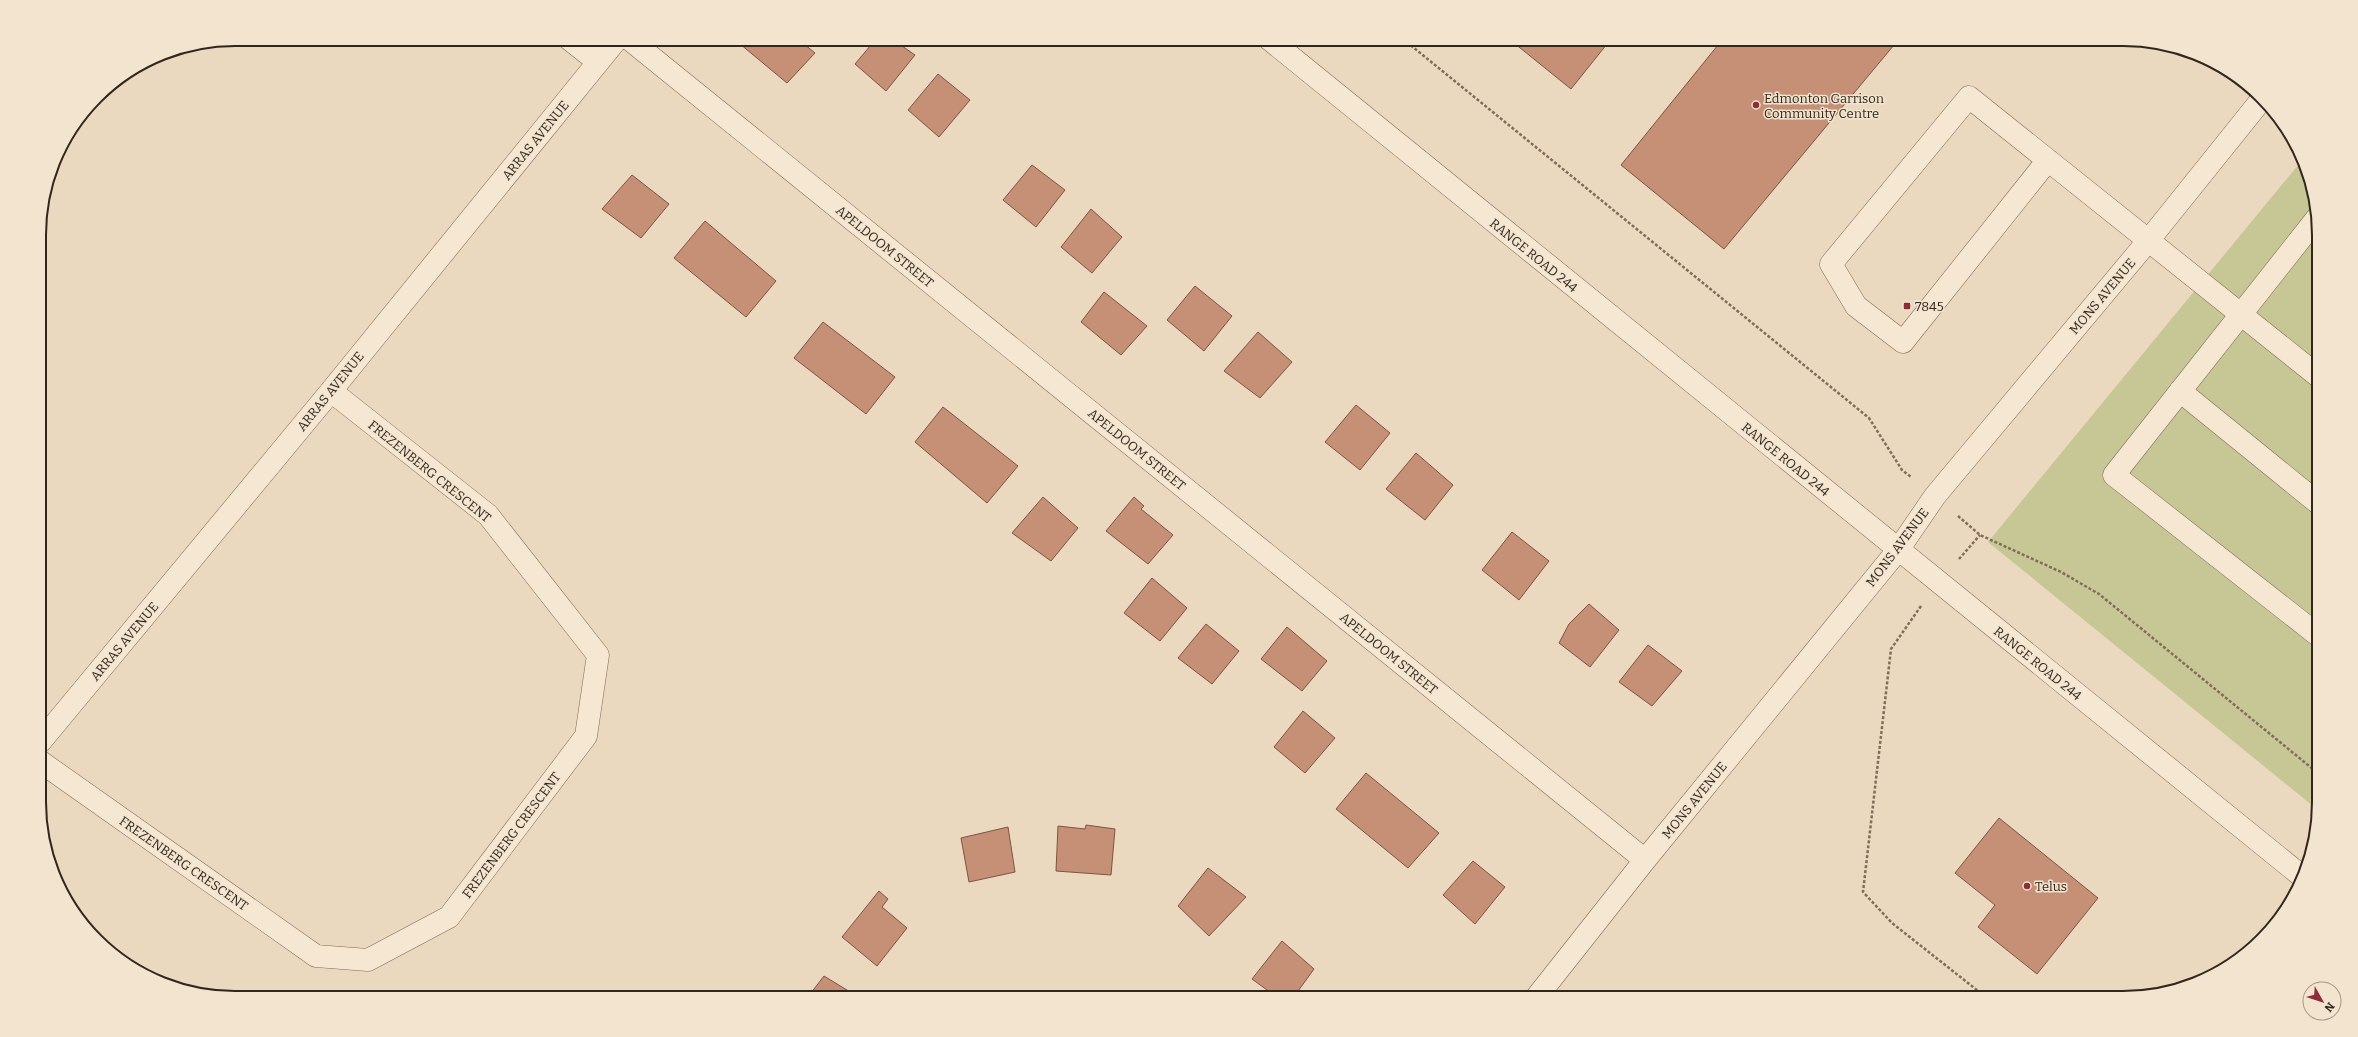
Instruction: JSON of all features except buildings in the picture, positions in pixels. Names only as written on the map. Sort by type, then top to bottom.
[{"type":"street","points":[[578,46],[598,62]]},
{"type":"street","name":"ARRAS AVENUE","points":[[46,734],[331,391],[611,46]]},
{"type":"street","name":"APELDOOM STREET","points":[[638,46],[1645,860]]},
{"type":"street","name":"RANGE ROAD 244","points":[[1278,46],[2298,873]]},
{"type":"street","points":[[2048,160],[1903,342],[1856,306],[1831,264],[1969,97],[2048,160],[2148,241],[2312,371]]},
{"type":"street","name":"MONS AVENUE","points":[[1542,991],[1645,860],[1898,550],[1935,496],[2148,241],[2259,103]]},
{"type":"street","points":[[2312,224],[2114,475],[2312,631]]},
{"type":"street","name":"FREZENBERG CRESCENT","points":[[46,766],[316,956],[368,960],[449,917],[586,736],[598,655],[488,516],[331,391]]},
{"type":"street","points":[[2180,391],[2312,498]]},
{"type":"path","points":[[1412,46],[1869,418],[1902,470],[1980,535],[2061,572],[2099,594],[2312,768]]},
{"type":"path","points":[[1978,991],[1892,923],[1863,892],[1891,649],[1938,582],[1980,535]]},
{"type":"green space","points":[[2299,164],[2306,186],[2312,223],[2312,805],[1988,542]]},
{"type":"place","name":"Edmonton Garrison Community Centre","points":[[1756,105]]},
{"type":"place","name":"7845","points":[[1907,306]]},
{"type":"place","name":"Telus","points":[[2027,886]]}]
